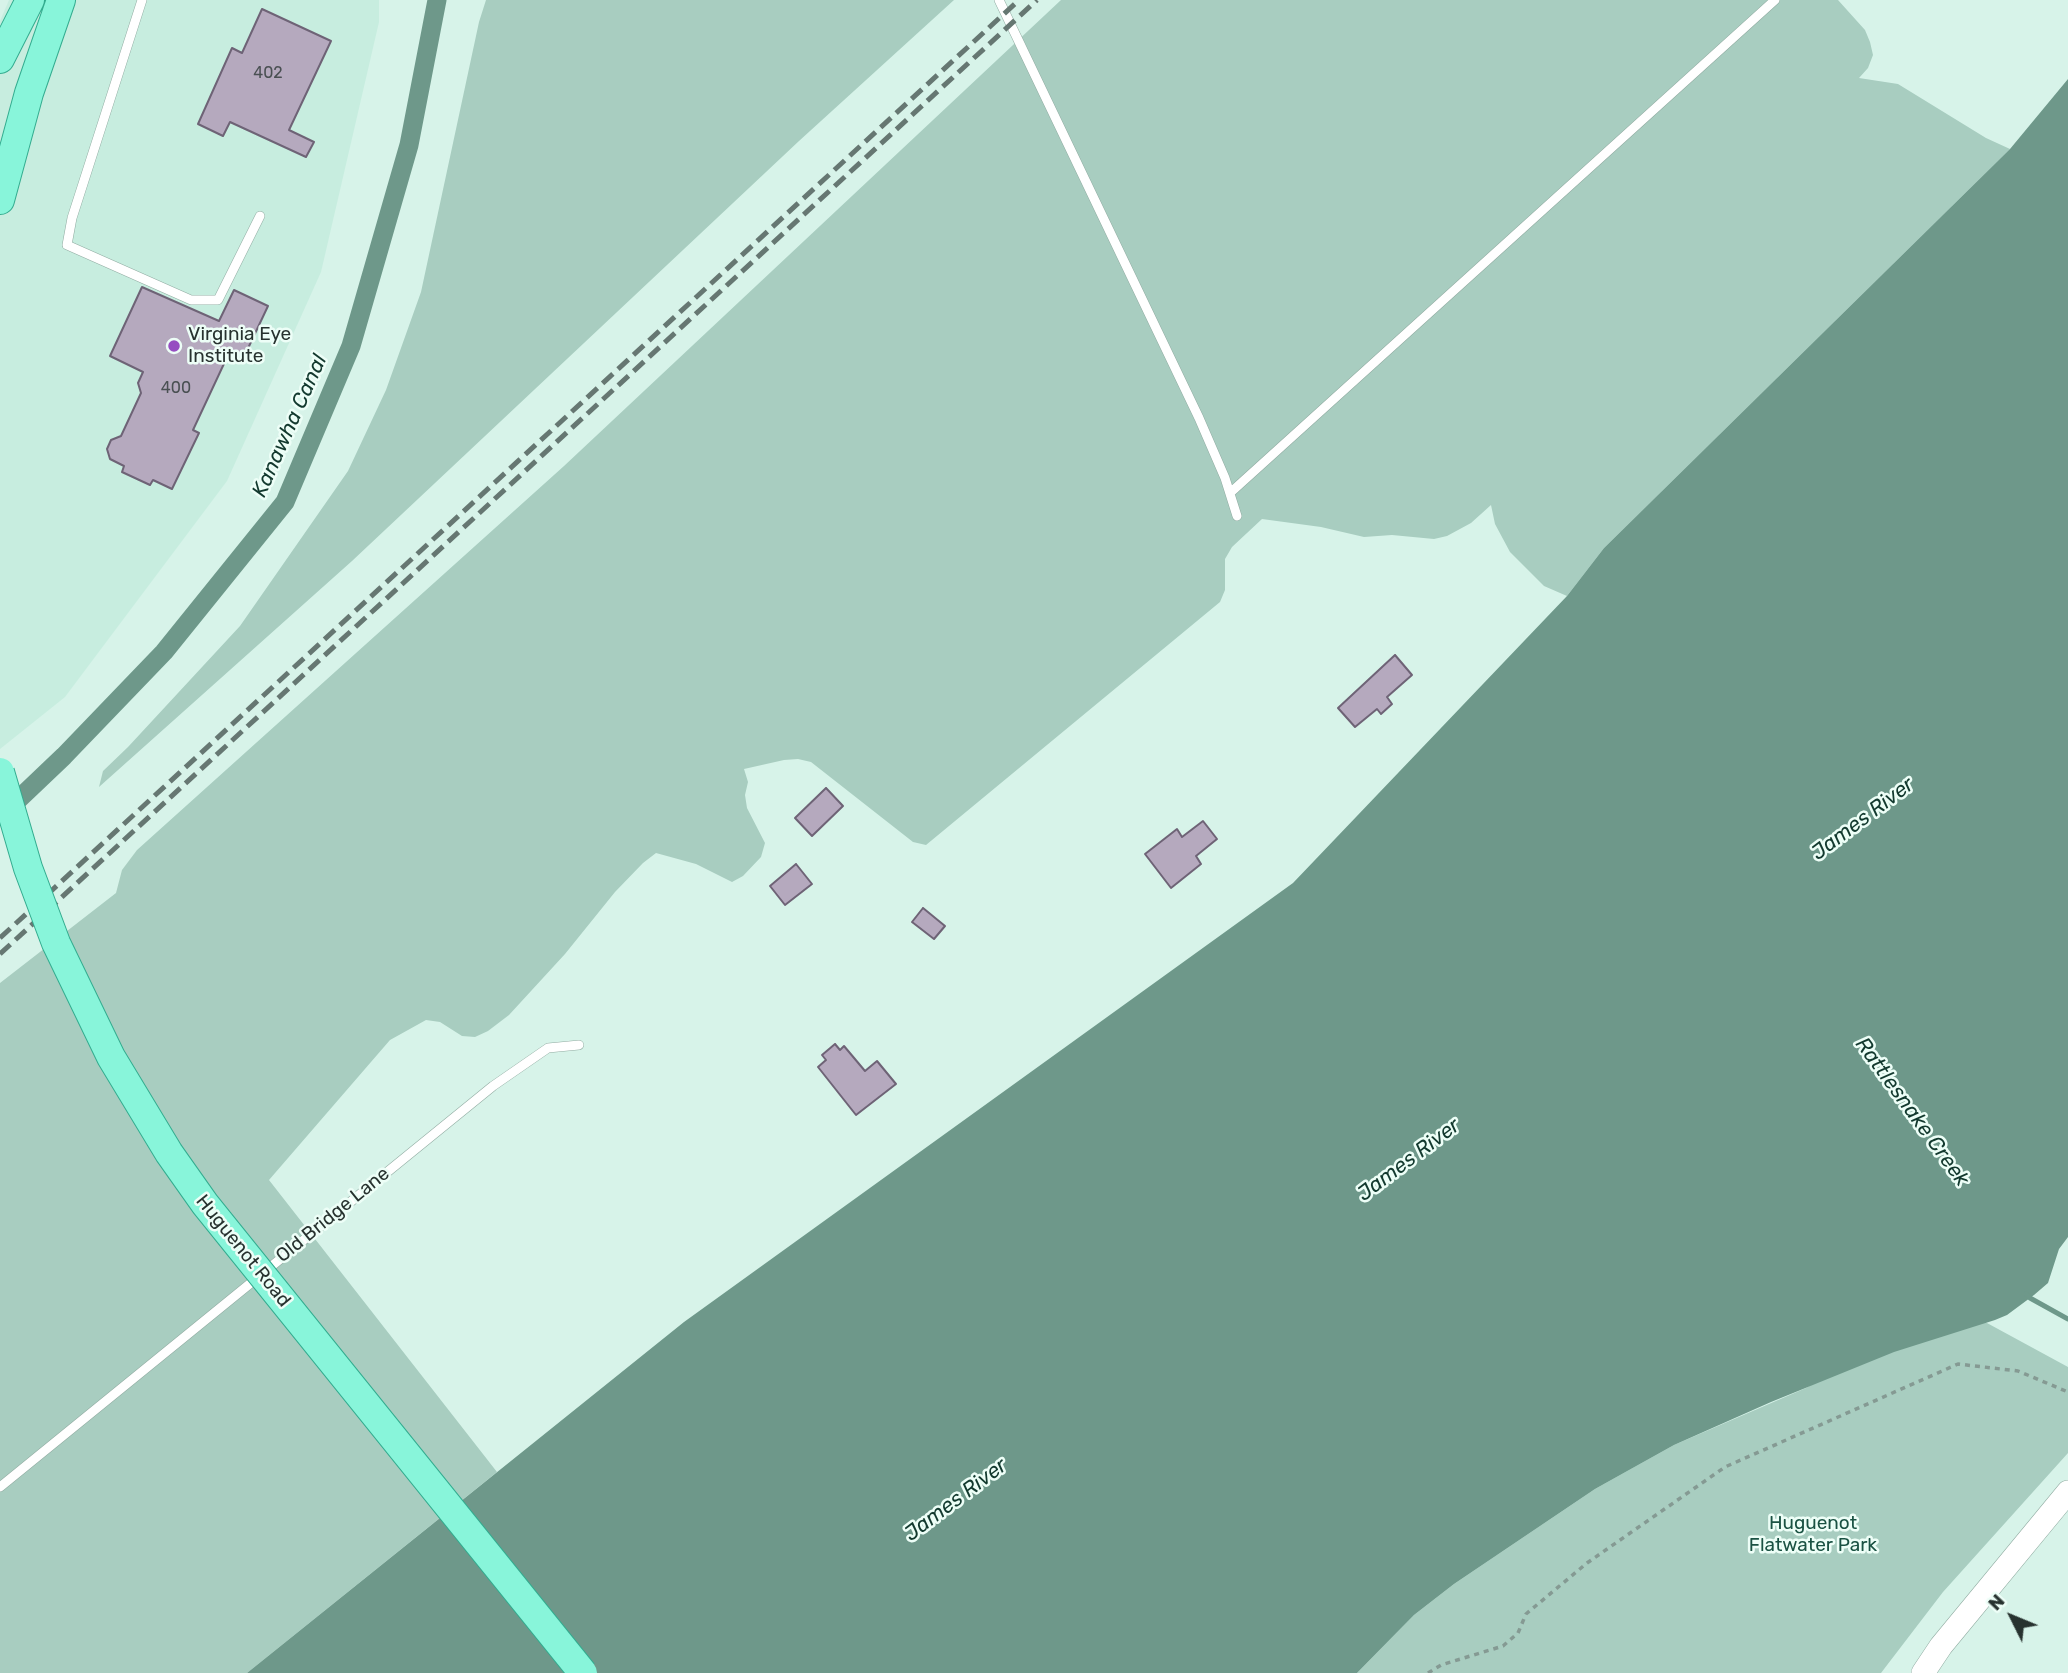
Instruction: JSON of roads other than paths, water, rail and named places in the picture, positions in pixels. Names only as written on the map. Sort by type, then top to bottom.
[{"type":"main road","points":[[0,59],[30,0]]},
{"type":"main road","points":[[0,200],[14,142],[61,0]]},
{"type":"main road","points":[[42,55],[71,0]]},
{"type":"main road","name":"Huguenot Road","points":[[0,772],[28,867],[56,943],[111,1057],[169,1153],[205,1204],[583,1673]]},
{"type":"street","points":[[1923,1673],[1941,1646],[2068,1492]]},
{"type":"lane","points":[[142,0],[72,218],[67,245],[191,300],[218,300],[260,216]]},
{"type":"lane","points":[[999,0],[1199,418],[1237,516]]},
{"type":"lane","points":[[1230,493],[1775,0]]},
{"type":"lane","name":"Old Bridge Lane","points":[[0,1487],[493,1086],[548,1048],[579,1045]]},
{"type":"water","name":"James River","points":[[2068,79],[2068,1237],[2059,1249],[2048,1283],[2007,1315],[1894,1352],[1771,1402],[1674,1445],[1595,1489],[1454,1584],[1414,1615],[1357,1673],[247,1673],[684,1322],[1293,883],[1567,596],[1604,548],[2010,149]]},
{"type":"waterway","name":"Kanawha Canal","points":[[3,814],[64,756],[164,652],[285,502],[351,346],[409,145],[437,0]]},
{"type":"waterway","name":"Rattlesnake Creek","points":[[2026,1294],[2068,1319]]},
{"type":"railway","points":[[0,938],[1019,0]]},
{"type":"railway","points":[[0,954],[1037,0]]},
{"type":"place","name":"Virginia Eye Institute","points":[[174,346]]},
{"type":"park label","name":"Huguenot Flatwater Park","points":[[1813,1535]]}]
